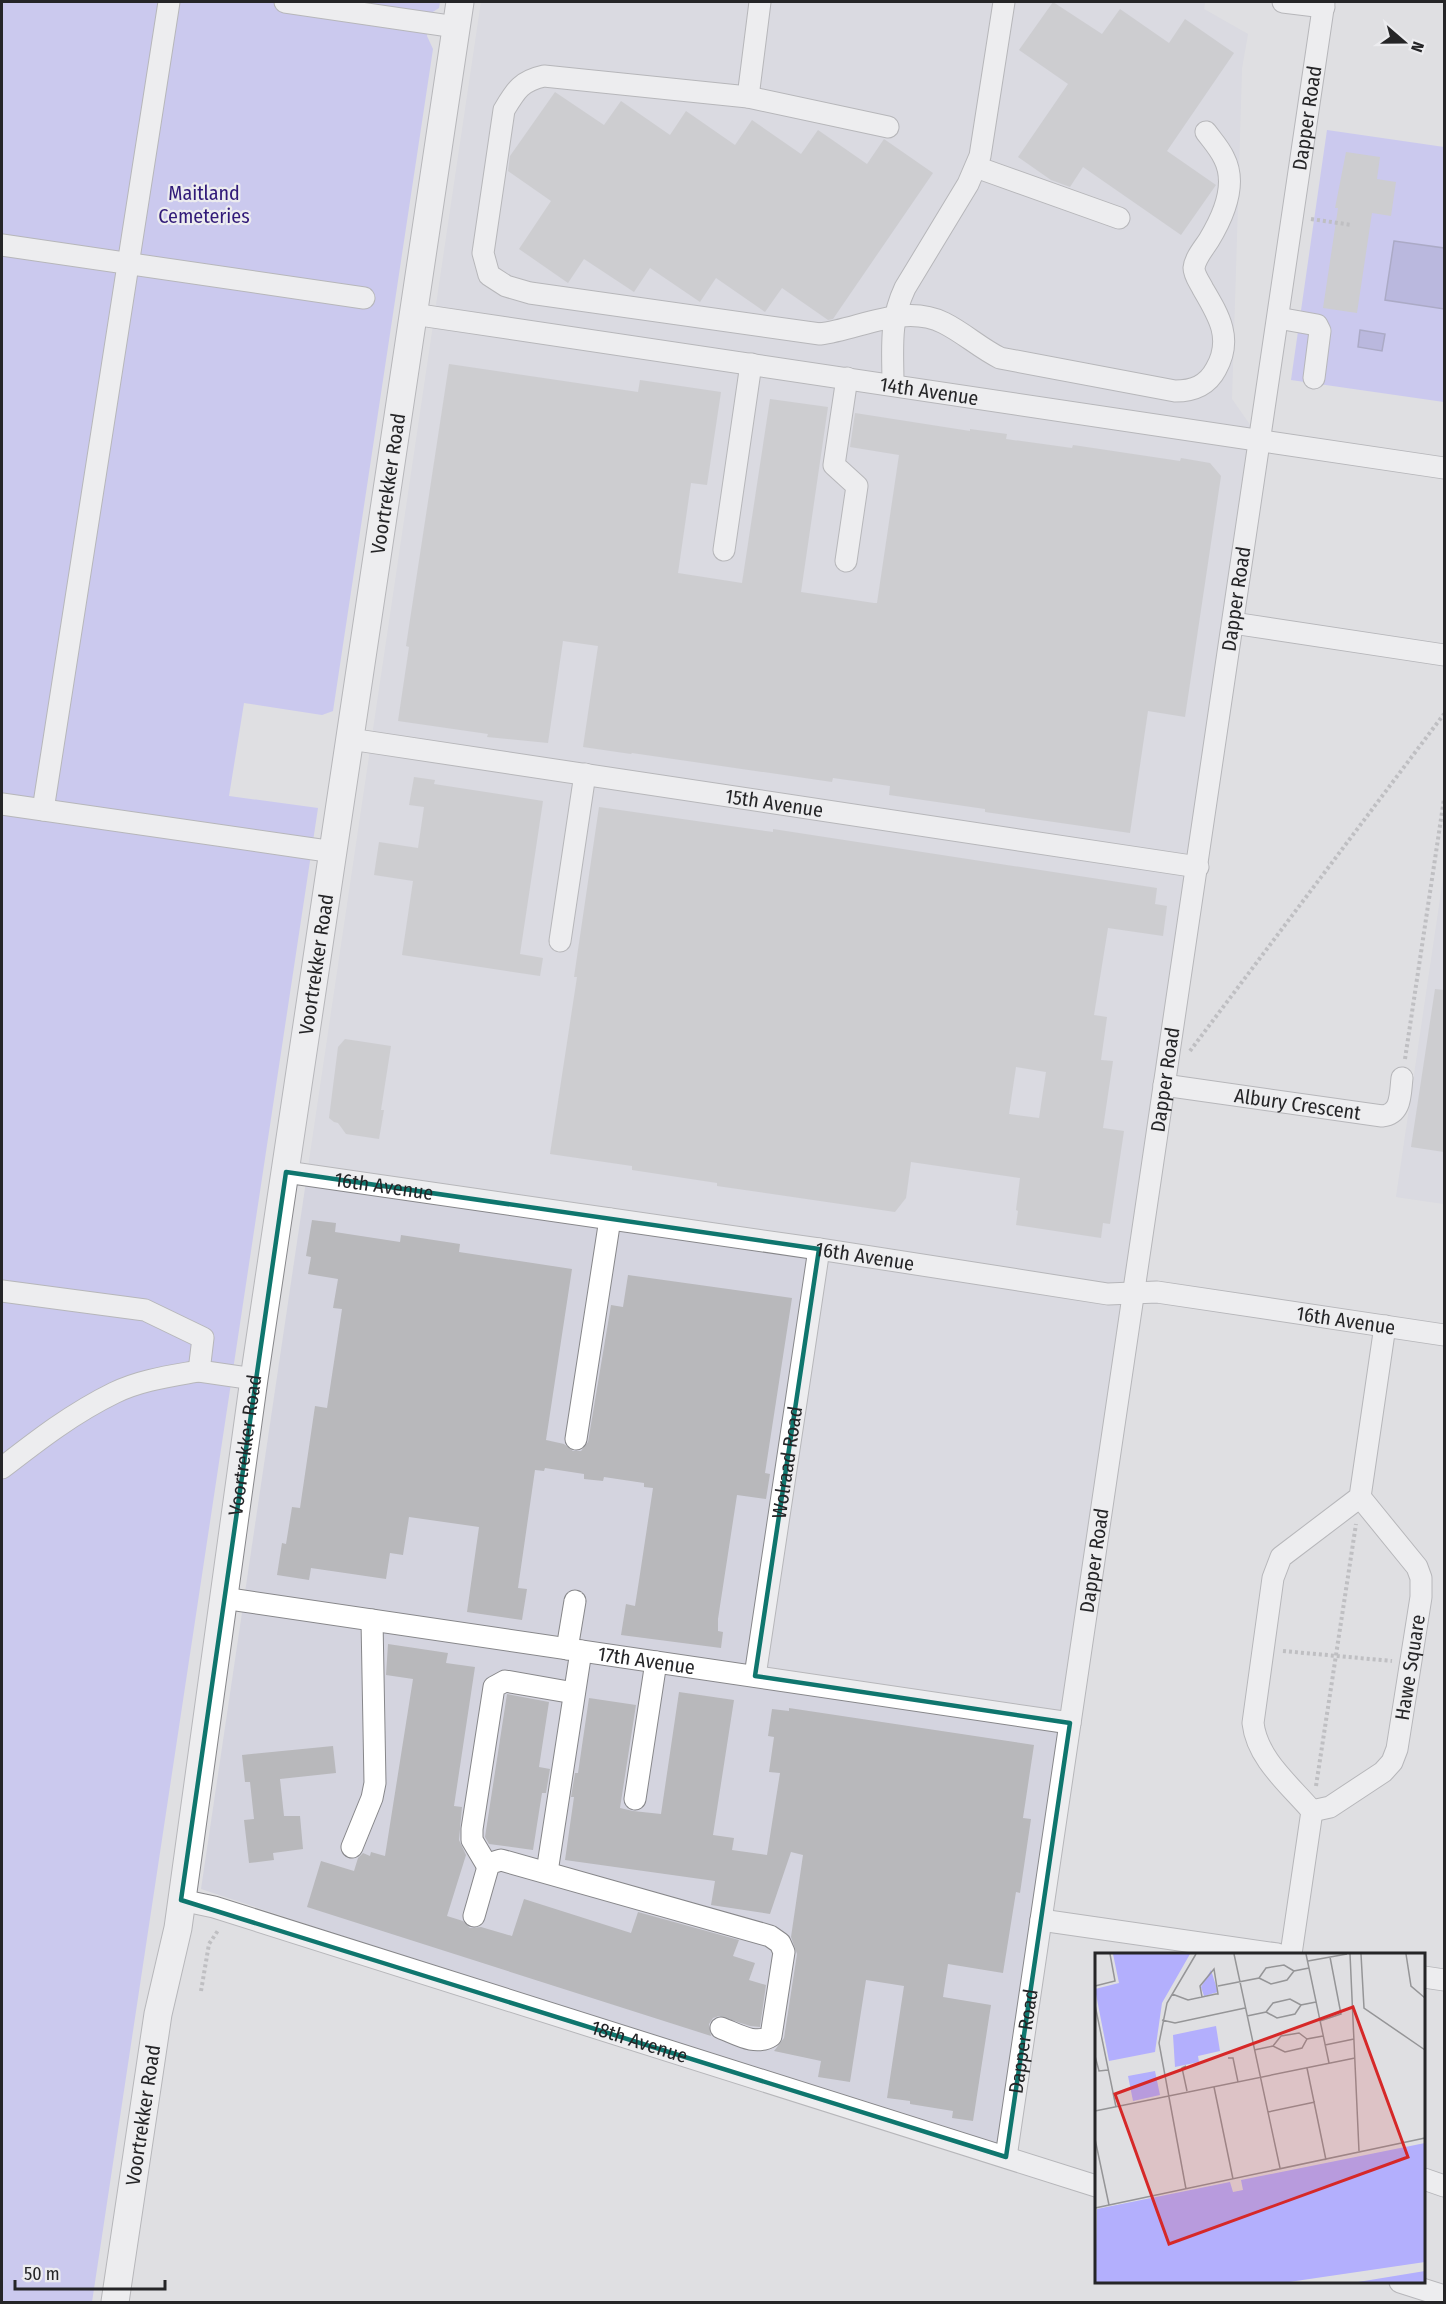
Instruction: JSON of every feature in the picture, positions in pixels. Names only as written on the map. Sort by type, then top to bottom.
[{"type":"main road","name":"Voortrekker Road","points":[[115,2302],[131,2259],[177,2005],[181,1971],[178,1928],[181,1900],[223,1598],[458,14]]},
{"type":"main road","name":"Voortrekker Road","points":[[131,2259],[134,2302]]},
{"type":"street","points":[[43,810],[169,2]]},
{"type":"street","points":[[285,2],[375,13],[428,24],[458,14]]},
{"type":"street","points":[[748,97],[760,2]]},
{"type":"street","points":[[893,385],[896,307],[904,288],[976,167],[980,156],[1004,2]]},
{"type":"street","points":[[1283,2],[1324,4]]},
{"type":"street","name":"Dapper Road","points":[[1006,2157],[1324,4]]},
{"type":"street","points":[[888,127],[748,97],[544,76],[528,79],[515,91],[504,110],[483,253],[489,274],[506,286],[530,293],[820,334],[895,316],[930,318],[944,323],[1000,358],[1175,392],[1191,391],[1202,386],[1212,377],[1221,360],[1225,344],[1220,318],[1196,277],[1194,267],[1222,219],[1229,180],[1224,158],[1206,132]]},
{"type":"street","points":[[976,167],[1119,218]]},
{"type":"street","points":[[2,245],[364,298]]},
{"type":"street","name":"14th Avenue","points":[[413,314],[1444,468]]},
{"type":"street","points":[[1278,318],[1317,325],[1320,331],[1314,378]]},
{"type":"street","points":[[724,550],[751,364]]},
{"type":"street","points":[[846,561],[857,486],[834,465],[847,378]]},
{"type":"street","points":[[1233,623],[1444,655]]},
{"type":"street","name":"15th Avenue","points":[[350,739],[1198,867]]},
{"type":"street","points":[[560,941],[585,774]]},
{"type":"street","points":[[2,804],[334,852]]},
{"type":"street","name":"Albury Crescent","points":[[1164,1085],[1382,1116],[1390,1115],[1396,1110],[1402,1078]]},
{"type":"street","name":"16th Avenue","points":[[286,1172],[819,1249],[1108,1294],[1157,1292],[1444,1335]]},
{"type":"street","points":[[576,1439],[610,1219]]},
{"type":"street","name":"Wolraad Road","points":[[754,1676],[819,1249]]},
{"type":"street","points":[[2,1291],[145,1310],[203,1338],[199,1371]]},
{"type":"street","points":[[1292,1953],[1312,1811],[1262,1753],[1255,1738],[1253,1724],[1273,1578],[1281,1557],[1360,1497],[1385,1326]]},
{"type":"street","points":[[2,1468],[54,1427],[115,1392],[141,1383],[199,1371],[254,1379]]},
{"type":"street","name":"Hawe Square","points":[[1312,1811],[1329,1807],[1383,1772],[1392,1762],[1397,1749],[1411,1663],[1421,1597],[1421,1578],[1418,1567],[1360,1497]]},
{"type":"street","name":"17th Avenue","points":[[223,1598],[1070,1723]]},
{"type":"street","points":[[547,1872],[574,1693],[574,1601]]},
{"type":"street","points":[[352,1847],[372,1798],[375,1783],[372,1620]]},
{"type":"street","points":[[635,1799],[656,1662]]},
{"type":"street","points":[[488,1867],[472,1840],[472,1829],[494,1687],[505,1681],[574,1693]]},
{"type":"street","points":[[474,1916],[488,1867],[496,1860],[501,1860],[770,1936],[780,1942],[784,1952],[771,2036],[764,2040],[753,2040],[721,2028]]},
{"type":"street","name":"18th Avenue","points":[[181,1900],[214,1906],[1095,2186]]},
{"type":"street","points":[[1041,1920],[1208,1950],[1260,1953]]},
{"type":"street","points":[[1425,2179],[1444,2186]]},
{"type":"street","points":[[1403,2283],[1444,2296]]},
{"type":"path","points":[[1293,216],[1352,225]]},
{"type":"path","points":[[1185,1056],[1444,714]]},
{"type":"path","points":[[1402,1078],[1444,799]]},
{"type":"path","points":[[1312,1811],[1360,1497]]},
{"type":"path","points":[[1263,1649],[1411,1663]]},
{"type":"path","points":[[201,1991],[209,1944],[215,1932],[223,1926]]},
{"type":"highlighted area","points":[[286,1172],[819,1249],[755,1676],[1070,1723],[1006,2157],[181,1900]]},
{"type":"shaded area","points":[[481,2],[1205,2],[1204,9],[1248,34],[1242,68],[1232,399],[1260,439],[1006,2157],[201,1889]]},
{"type":"shaded area","points":[[1394,241],[1444,248],[1444,309],[1385,300]]},
{"type":"shaded area","points":[[1360,330],[1385,334],[1382,351],[1358,347]]},
{"type":"shaded area","points":[[1444,872],[1444,1204],[1396,1197]]},
{"type":"green space","name":"Maitland Cemeteries","points":[[2,2],[440,2],[439,8],[428,15],[427,36],[433,49],[333,711],[322,715],[244,703],[229,796],[318,808],[92,2302],[2,2302]]},
{"type":"green space","points":[[1327,130],[1444,147],[1444,402],[1291,380]]},
{"type":"building","points":[[1053,2],[1102,34],[1120,9],[1169,43],[1185,19],[1234,53],[1167,151],[1216,185],[1181,235],[1083,167],[1070,187],[1051,180],[1018,157],[1068,84],[1019,50]]},
{"type":"building","points":[[555,92],[604,125],[621,101],[670,135],[686,111],[735,145],[752,120],[801,154],[818,130],[867,164],[884,139],[933,173],[833,319],[828,320],[782,288],[765,312],[716,278],[700,302],[650,268],[634,292],[584,259],[568,283],[519,249],[551,201],[508,171],[510,156]]},
{"type":"building","points":[[1346,152],[1380,157],[1377,179],[1396,182],[1391,216],[1372,213],[1357,313],[1323,308],[1338,208],[1335,208]]},
{"type":"building","points":[[449,364],[638,392],[640,380],[721,392],[707,485],[691,483],[678,573],[742,583],[770,399],[828,407],[801,592],[874,603],[877,603],[899,455],[850,447],[855,413],[970,431],[970,429],[1007,434],[1006,439],[1072,448],[1073,445],[1180,461],[1181,458],[1210,463],[1221,476],[1185,717],[1148,711],[1130,833],[985,812],[985,809],[889,795],[890,786],[833,778],[832,782],[583,747],[598,646],[563,641],[548,743],[487,737],[488,734],[398,721],[409,647],[406,646]]},
{"type":"building","points":[[414,777],[435,780],[434,784],[543,801],[520,954],[543,958],[540,976],[402,955],[413,881],[374,875],[379,842],[418,848],[424,807],[409,805]]},
{"type":"building","points":[[599,807],[773,832],[773,829],[1157,888],[1155,904],[1167,906],[1163,936],[1108,928],[1094,1015],[1107,1017],[1101,1060],[1113,1061],[1103,1128],[1124,1131],[1110,1224],[1103,1223],[1101,1238],[1016,1225],[1020,1178],[911,1162],[906,1198],[895,1212],[717,1186],[717,1183],[632,1170],[632,1166],[550,1154],[577,977],[574,977]],"holes":[[[1016,1067],[1046,1072],[1039,1118],[1009,1114]]]},
{"type":"building","points":[[1435,989],[1444,990],[1444,1152],[1411,1147]]},
{"type":"building","points":[[345,1039],[391,1046],[379,1139],[346,1134],[338,1123],[329,1118],[338,1047]]},
{"type":"building","points":[[312,1220],[336,1223],[335,1232],[400,1242],[401,1235],[460,1244],[459,1252],[572,1269],[546,1440],[564,1444],[573,1451],[581,1451],[588,1442],[611,1305],[623,1307],[628,1275],[792,1298],[765,1473],[770,1474],[766,1499],[737,1495],[718,1619],[718,1631],[723,1632],[721,1648],[621,1635],[626,1604],[635,1606],[640,1574],[653,1488],[644,1487],[644,1483],[604,1477],[603,1481],[584,1479],[584,1474],[545,1468],[544,1471],[535,1470],[518,1588],[527,1589],[522,1620],[467,1612],[479,1527],[409,1517],[403,1555],[390,1553],[386,1579],[311,1568],[309,1580],[277,1575],[282,1543],[286,1544],[292,1507],[300,1508],[315,1406],[327,1408],[342,1309],[333,1308],[338,1279],[308,1274],[311,1257],[306,1256]]},
{"type":"building","points":[[388,1644],[448,1653],[446,1663],[475,1667],[454,1806],[462,1807],[459,1840],[466,1855],[447,1916],[463,1921],[470,1928],[481,1927],[512,1936],[524,1899],[631,1933],[638,1912],[739,1940],[733,1956],[755,1963],[749,1980],[766,1985],[760,2027],[719,2016],[713,2018],[709,2024],[711,2036],[307,1907],[321,1861],[354,1871],[358,1858],[363,1853],[370,1856],[371,1852],[385,1856],[413,1679],[386,1675]]},
{"type":"building","points":[[679,1692],[734,1700],[713,1835],[734,1838],[732,1850],[767,1855],[780,1773],[769,1772],[774,1737],[768,1736],[772,1709],[789,1711],[789,1708],[1034,1745],[1023,1818],[1031,1819],[1020,1893],[1016,1892],[1003,1973],[948,1964],[943,1997],[991,2005],[973,2121],[952,2118],[953,2111],[887,2098],[904,1986],[866,1980],[850,2082],[818,2077],[821,2061],[774,2051],[784,2038],[797,1954],[791,1937],[803,1855],[791,1852],[770,1914],[711,1905],[715,1881],[565,1860],[574,1797],[571,1797],[575,1773],[578,1773],[589,1698],[636,1705],[620,1808],[661,1814]]},
{"type":"building","points":[[507,1694],[549,1702],[539,1767],[550,1769],[546,1793],[542,1793],[533,1850],[489,1844],[485,1837]]},
{"type":"building","points":[[333,1746],[336,1773],[280,1779],[284,1816],[300,1816],[303,1849],[273,1853],[274,1860],[249,1863],[244,1820],[254,1819],[250,1782],[245,1782],[242,1755]]}]
